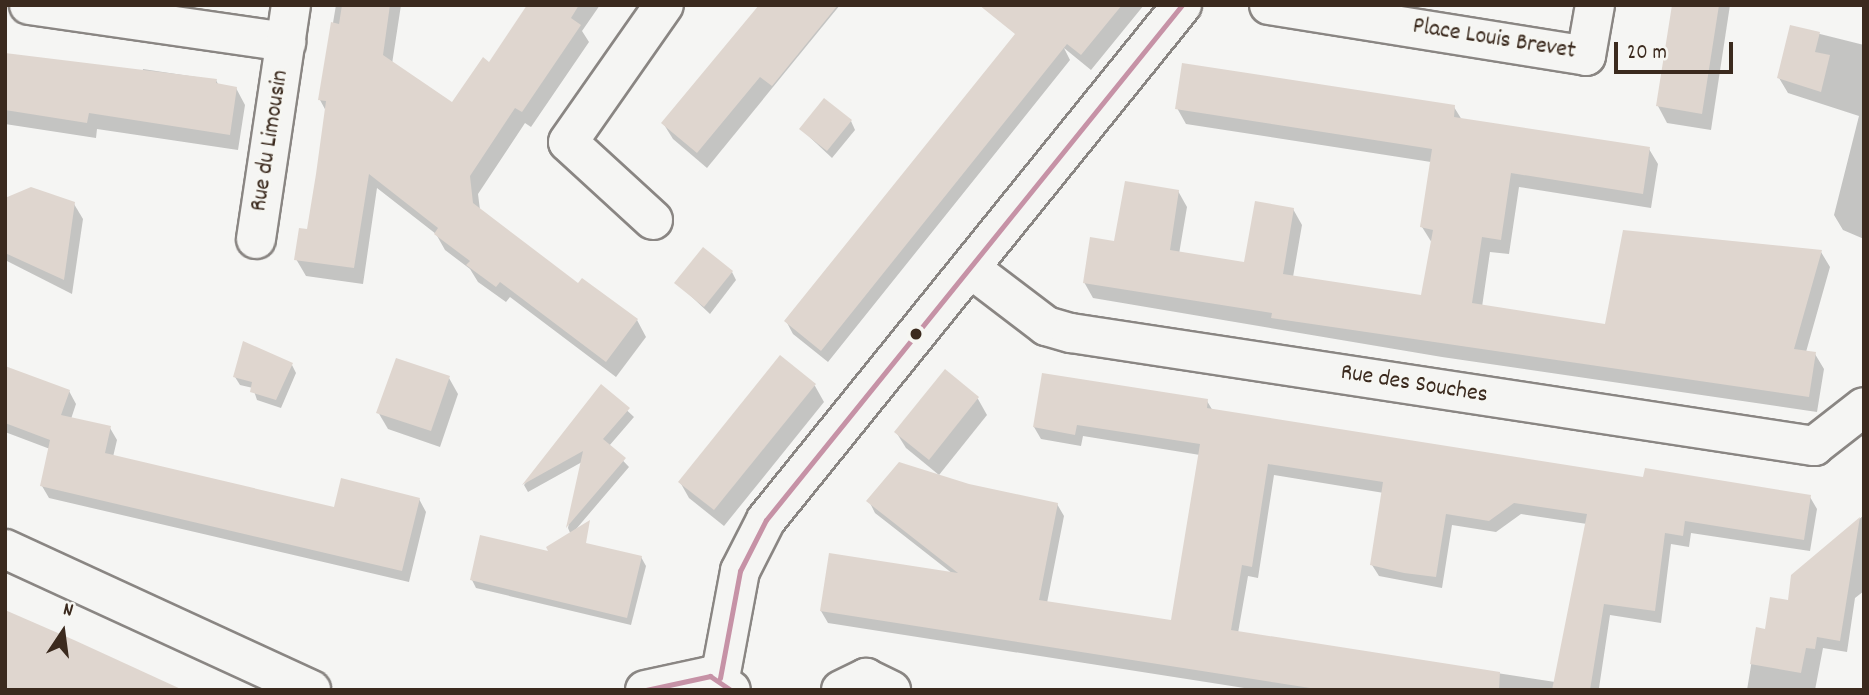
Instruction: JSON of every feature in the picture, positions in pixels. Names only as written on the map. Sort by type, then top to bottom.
[{"type":"street","name":"Rue du Limousin","points":[[29,5],[286,42]]},
{"type":"street","name":"Rue du Limousin","points":[[256,239],[291,5]]},
{"type":"street","points":[[653,220],[568,142],[664,5]]},
{"type":"street","points":[[645,690],[682,678],[725,684],[740,571],[766,520],[1182,5]]},
{"type":"street","name":"Place Louis Brevet","points":[[1269,5],[1586,56],[1595,5]]},
{"type":"street","name":"Rue des Souches","points":[[970,268],[1046,326],[1071,332],[1814,446],[1864,407]]},
{"type":"street","points":[[5,549],[312,690]]},
{"type":"street","points":[[841,690],[866,678],[891,690]]},
{"type":"building","points":[[342,5],[390,5],[383,55],[452,102],[483,57],[489,62],[527,5],[579,5],[571,18],[581,25],[522,112],[515,108],[470,176],[473,203],[578,283],[582,278],[638,319],[606,362],[500,282],[496,287],[466,265],[470,261],[434,234],[438,228],[369,174],[354,268],[294,260],[299,228],[307,229],[316,174],[326,101],[318,100],[331,22],[339,24]]},
{"type":"building","points":[[759,5],[838,5],[772,86],[760,77],[697,153],[661,123]]},
{"type":"building","points":[[979,5],[1122,5],[1081,55],[1067,44],[821,351],[784,321],[1015,34]]},
{"type":"building","points":[[1672,5],[1719,5],[1702,114],[1656,106]]},
{"type":"building","points":[[1790,25],[1820,32],[1815,52],[1830,55],[1821,92],[1777,78]]},
{"type":"building","points":[[5,53],[217,79],[216,83],[237,87],[230,135],[89,113],[87,123],[5,110]]},
{"type":"building","points":[[1182,63],[1455,105],[1454,117],[1650,147],[1643,194],[1511,173],[1501,240],[1482,237],[1472,303],[1605,324],[1623,230],[1822,250],[1794,349],[1816,352],[1809,397],[1271,318],[1272,313],[1083,283],[1090,237],[1114,241],[1125,181],[1179,190],[1170,250],[1244,262],[1255,201],[1294,208],[1283,274],[1421,295],[1433,230],[1420,227],[1432,149],[1175,109]]},
{"type":"building","points":[[824,98],[852,120],[827,151],[799,129]]},
{"type":"building","points":[[31,187],[75,202],[64,280],[5,253],[5,198]]},
{"type":"building","points":[[703,247],[733,271],[704,307],[674,283]]},
{"type":"building","points":[[243,341],[293,363],[276,400],[250,392],[252,382],[233,377]]},
{"type":"building","points":[[780,355],[816,384],[714,510],[678,482]]},
{"type":"building","points":[[396,358],[450,376],[431,431],[376,413]]},
{"type":"building","points":[[5,366],[70,390],[61,415],[111,426],[105,453],[334,507],[341,478],[420,498],[402,571],[40,486],[50,440],[5,423]]},
{"type":"building","points":[[945,369],[979,397],[929,460],[894,432]]},
{"type":"building","points":[[1042,373],[1208,399],[1207,408],[1643,477],[1645,468],[1811,495],[1804,540],[1685,521],[1683,536],[1665,533],[1655,611],[1604,604],[1590,690],[1552,690],[1587,514],[1514,503],[1489,521],[1446,514],[1436,577],[1404,573],[1370,565],[1383,482],[1268,464],[1252,567],[1242,565],[1231,630],[1500,672],[1499,690],[1323,690],[820,611],[829,553],[958,573],[866,501],[899,462],[969,484],[1058,503],[1039,600],[1171,620],[1200,444],[1077,425],[1075,435],[1033,427]]},
{"type":"building","points":[[601,384],[630,408],[603,439],[626,458],[566,528],[583,451],[522,485]]},
{"type":"building","points":[[1860,517],[1840,641],[1817,637],[1815,649],[1806,648],[1801,673],[1750,664],[1756,627],[1765,629],[1770,597],[1788,600],[1791,575]]},
{"type":"building","points":[[590,520],[586,543],[642,556],[627,618],[470,580],[480,535],[548,551],[546,547]]},
{"type":"building","points":[[5,610],[74,640],[183,690],[5,690]]},
{"type":"transit line","points":[[720,678],[740,571],[766,520],[1182,5]]},
{"type":"transit line","points":[[646,690],[710,676],[731,690]]}]
